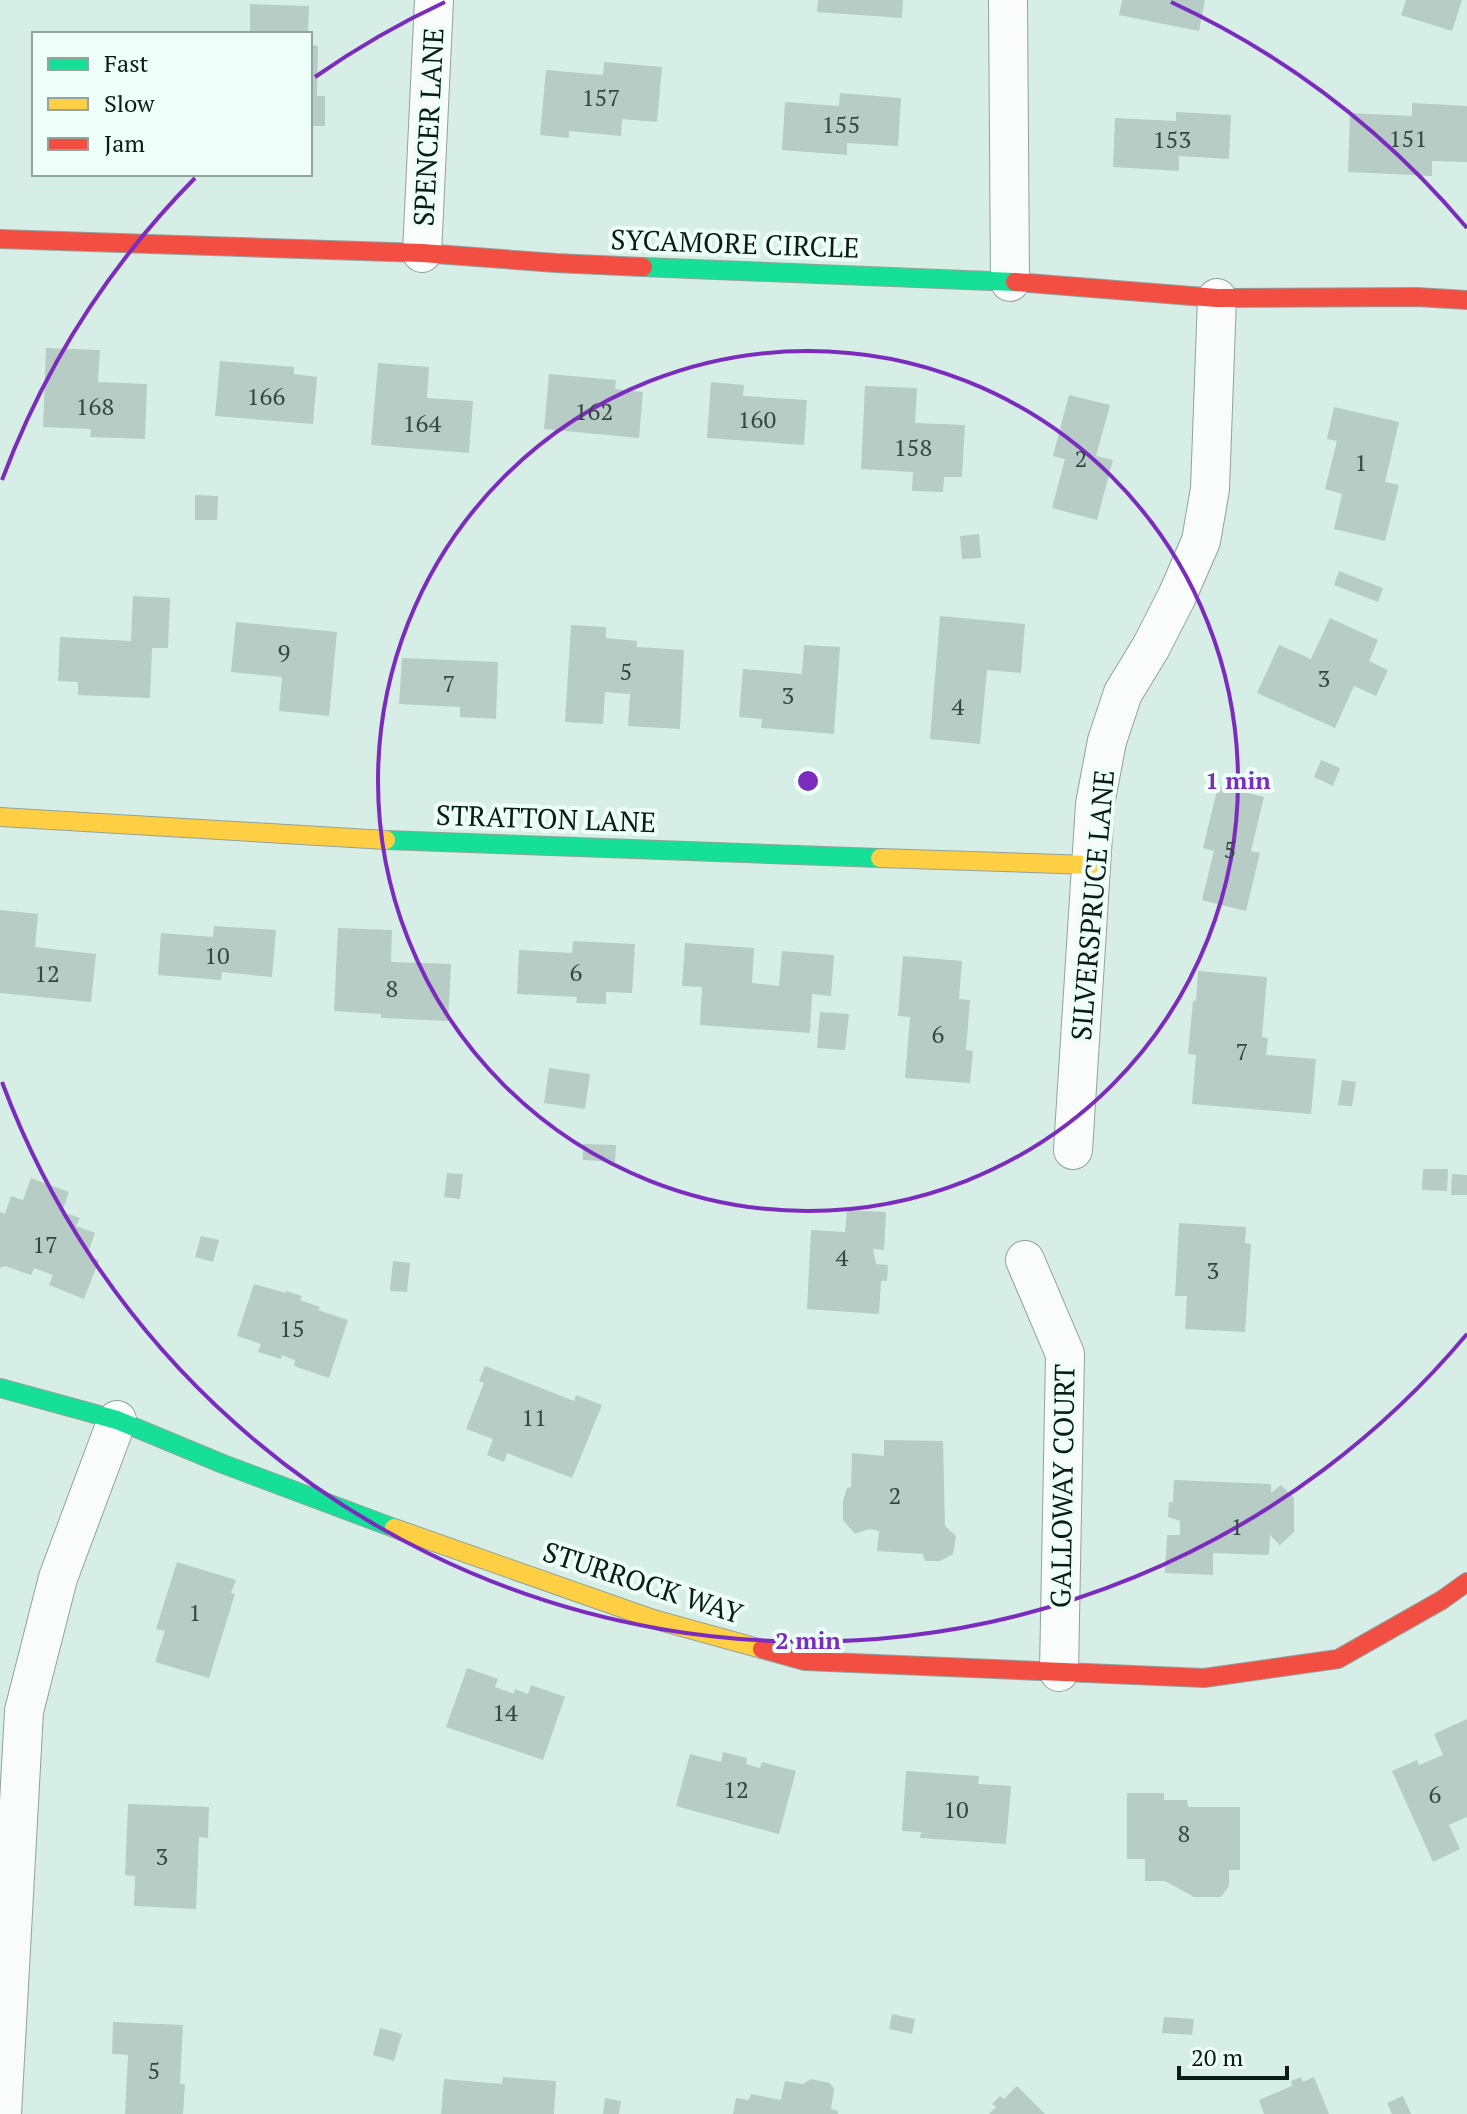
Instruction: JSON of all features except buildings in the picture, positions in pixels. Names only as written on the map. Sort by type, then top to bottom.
[{"type":"street","name":"SPENCER LANE","points":[[422,253],[434,0]]},
{"type":"street","points":[[1008,0],[1010,282]]},
{"type":"street","name":"SYCAMORE CIRCLE","points":[[0,239],[422,253],[556,263],[1010,282],[1217,298],[1417,297],[1467,300]]},
{"type":"street","name":"SILVERSPRUCE LANE","points":[[1073,1150],[1095,804],[1107,741],[1123,693],[1158,634],[1201,541],[1210,489],[1217,298]]},
{"type":"street","name":"STRATTON LANE","points":[[0,817],[380,840],[1091,865]]},
{"type":"street","name":"GALLOWAY COURT","points":[[1025,1260],[1065,1354],[1059,1672]]},
{"type":"street","name":"STURROCK WAY","points":[[0,1388],[117,1420],[351,1513],[653,1619],[805,1661],[1204,1678],[1338,1659],[1442,1600],[1467,1582]]},
{"type":"street","points":[[2,2114],[24,1711],[58,1578],[117,1420]]},
{"type":"traffic: fast","points":[[643,267],[1015,282]]},
{"type":"traffic: fast","points":[[386,840],[880,858]]},
{"type":"traffic: fast","points":[[0,1388],[117,1420],[223,1464],[394,1528]]},
{"type":"traffic: slow","points":[[0,817],[386,840]]},
{"type":"traffic: slow","points":[[880,858],[1091,865]]},
{"type":"traffic: slow","points":[[394,1528],[653,1619],[762,1649]]},
{"type":"traffic: jam","points":[[0,239],[422,253],[643,267]]},
{"type":"traffic: jam","points":[[1015,282],[1217,298],[1417,297],[1467,300]]},
{"type":"traffic: jam","points":[[762,1649],[805,1661],[1204,1678],[1338,1659],[1442,1600],[1467,1582]]}]
